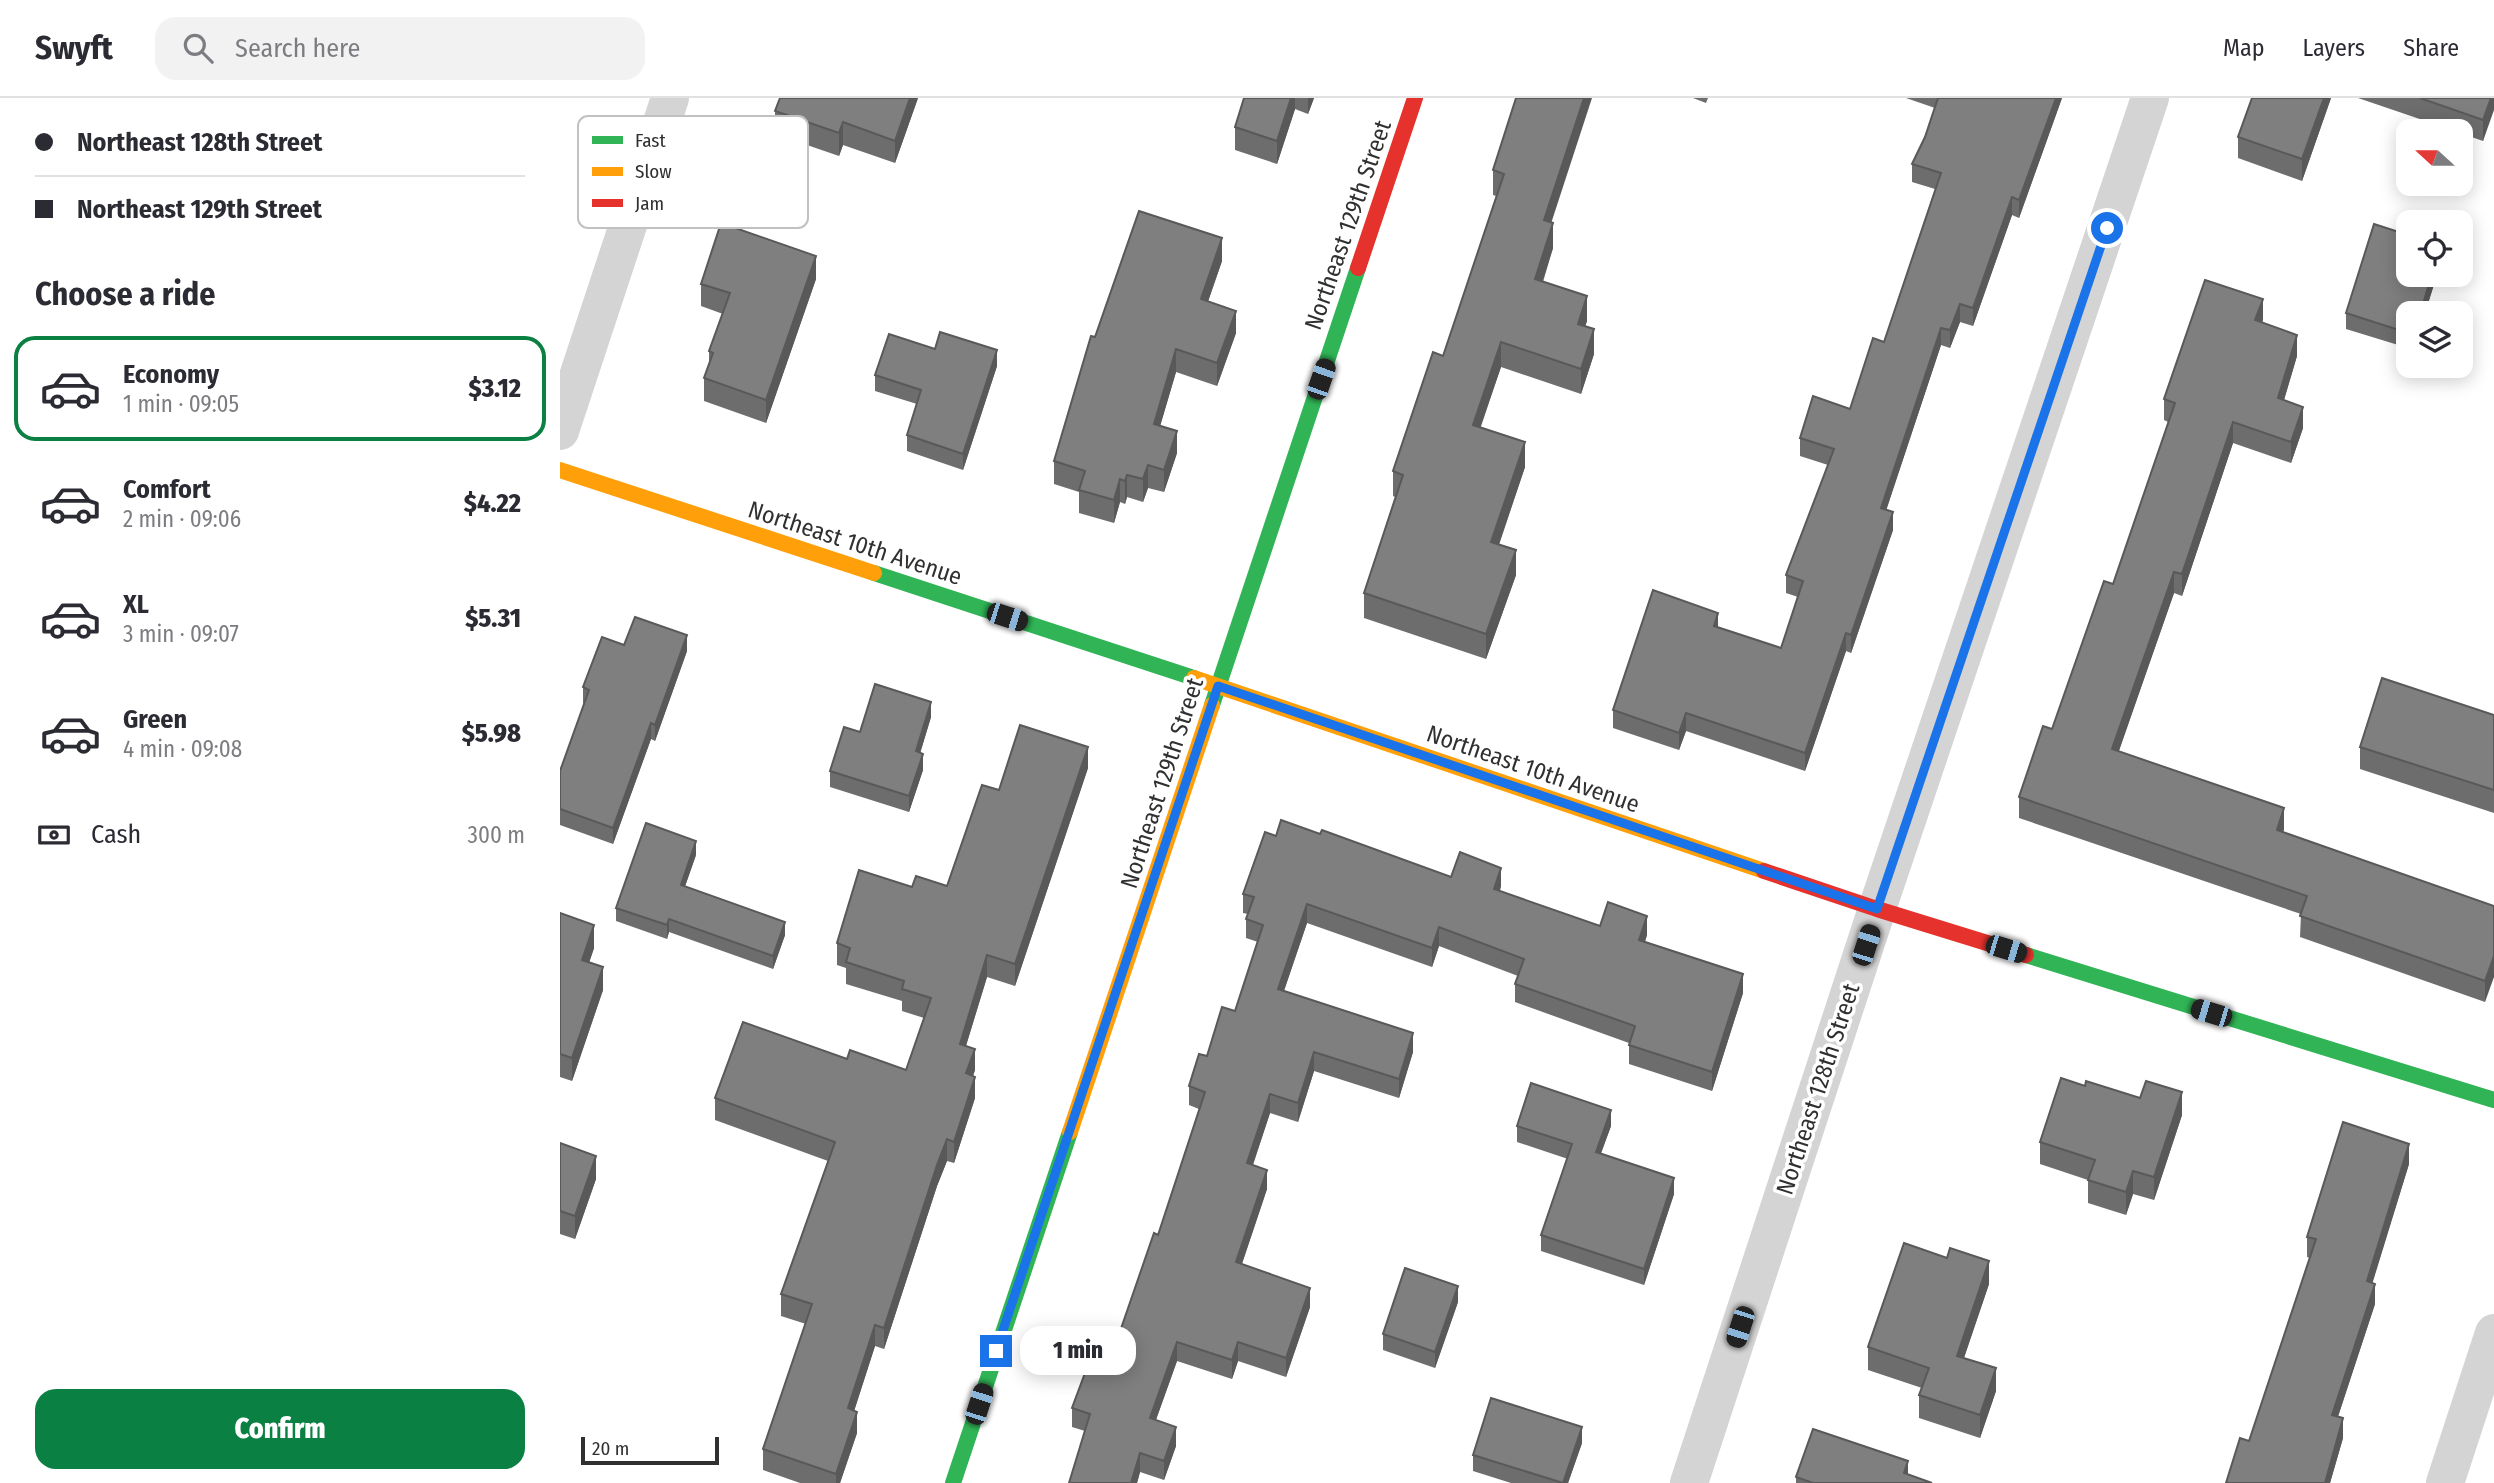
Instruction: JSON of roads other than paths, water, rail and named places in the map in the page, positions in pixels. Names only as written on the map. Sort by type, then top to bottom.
[{"type":"street","points":[[664,116],[670,98]]},
{"type":"street","name":"Northeast 129th Street","points":[[953,1483],[1415,98]]},
{"type":"street","name":"Northeast 128th Street","points":[[1689,1483],[1877,909],[2150,98]]},
{"type":"street","points":[[560,431],[627,228]]},
{"type":"street","name":"Northeast 10th Avenue","points":[[560,470],[1218,686],[1877,909],[2494,1100]]},
{"type":"street","points":[[2445,1483],[2494,1333]]}]
